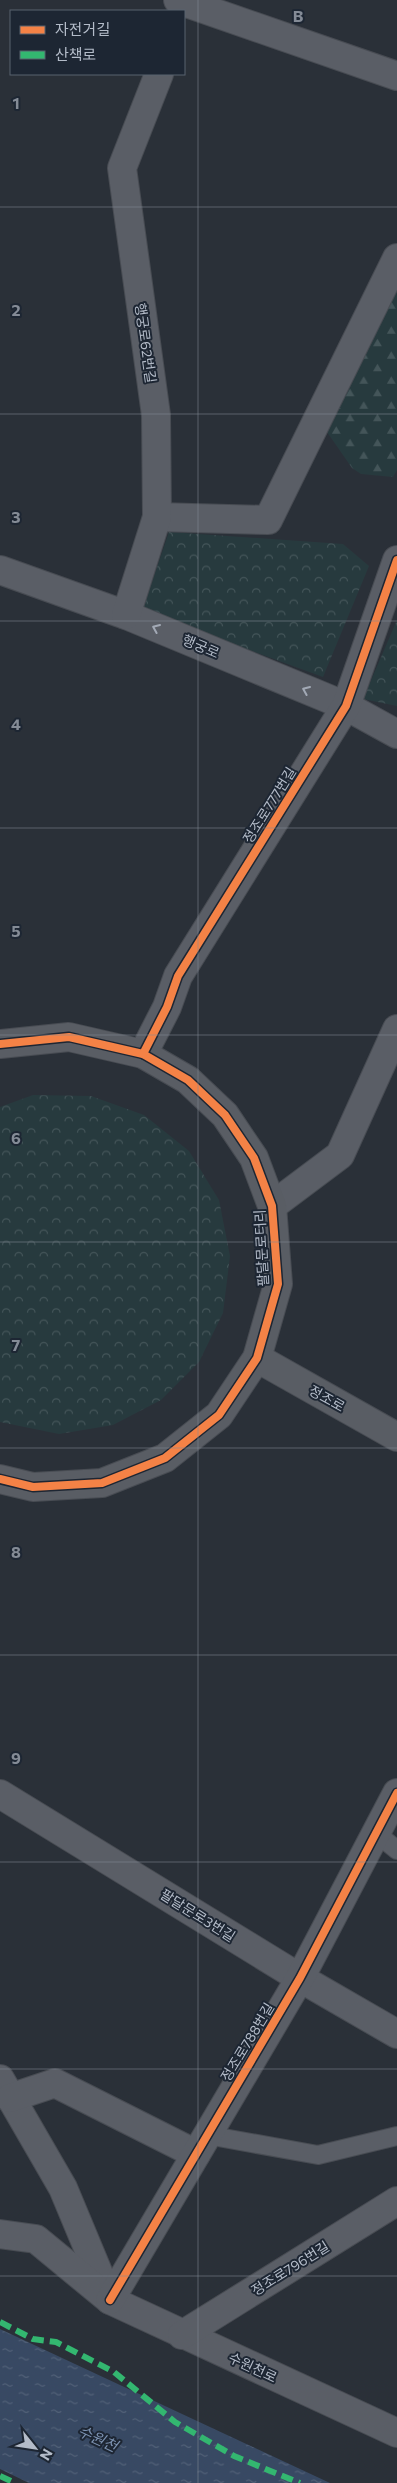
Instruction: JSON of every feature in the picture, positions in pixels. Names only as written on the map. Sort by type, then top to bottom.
[{"type":"street","points":[[183,3],[397,76]]},
{"type":"street","name":"행궁로62번길","points":[[126,615],[157,516],[156,415],[122,168],[159,75]]},
{"type":"street","points":[[157,516],[268,520],[397,258]]},
{"type":"street","name":"정조로777번길","points":[[143,1054],[167,1007],[178,976],[346,706],[397,560]]},
{"type":"street","name":"행궁로","points":[[0,570],[126,615],[346,706],[397,734]]},
{"type":"street","points":[[272,1206],[340,1155],[397,1029]]},
{"type":"street","name":"팔달문로터리","points":[[0,1044],[69,1037],[143,1054],[188,1080],[225,1115],[254,1158],[272,1206],[278,1284],[257,1358],[219,1415],[165,1458],[102,1482],[34,1487],[0,1479]]},
{"type":"street","name":"정조로","points":[[257,1358],[397,1437]]},
{"type":"street","name":"정조로788번길","points":[[110,2300],[300,1978],[397,1793]]},
{"type":"street","name":"팔달문로3번길","points":[[0,1794],[300,1978],[397,2034]]},
{"type":"street","points":[[110,2300],[63,2188],[5,2089],[56,2083],[202,2144]]},
{"type":"street","name":"정조로796번길","points":[[182,2335],[397,2201]]},
{"type":"street","name":"수원천로","points":[[0,2234],[36,2239],[110,2300],[397,2433]]},
{"type":"lane","points":[[376,1833],[397,1850]]},
{"type":"lane","points":[[202,2144],[318,2154],[397,2136]]},
{"type":"green space","points":[[397,291],[397,470],[393,477],[361,474],[352,468],[327,432],[344,387]]},
{"type":"green space","points":[[169,532],[343,544],[369,566],[323,677],[142,611]]},
{"type":"green space","points":[[397,620],[397,706],[363,699]]},
{"type":"green space","points":[[33,1095],[91,1096],[144,1115],[189,1151],[219,1200],[230,1256],[223,1313],[199,1362],[161,1400],[113,1425],[59,1434],[0,1422],[0,1107]]},
{"type":"water","name":"수원천","points":[[0,2329],[330,2483],[29,2483],[0,2469]]},
{"type":"marked path","points":[[0,2322],[33,2339],[56,2342],[114,2372],[175,2422],[234,2456],[300,2483]]},
{"type":"marked path","points":[[0,2476],[15,2483]]},
{"type":"cycle path","points":[[143,1054],[167,1007],[178,976],[346,706],[397,560]]},
{"type":"cycle path","points":[[0,1044],[69,1037],[143,1054],[188,1080],[225,1115],[254,1158],[272,1206],[278,1284],[257,1358],[219,1415],[165,1458],[102,1483],[33,1487],[0,1479]]},
{"type":"cycle path","points":[[110,2300],[300,1978],[397,1793]]}]
